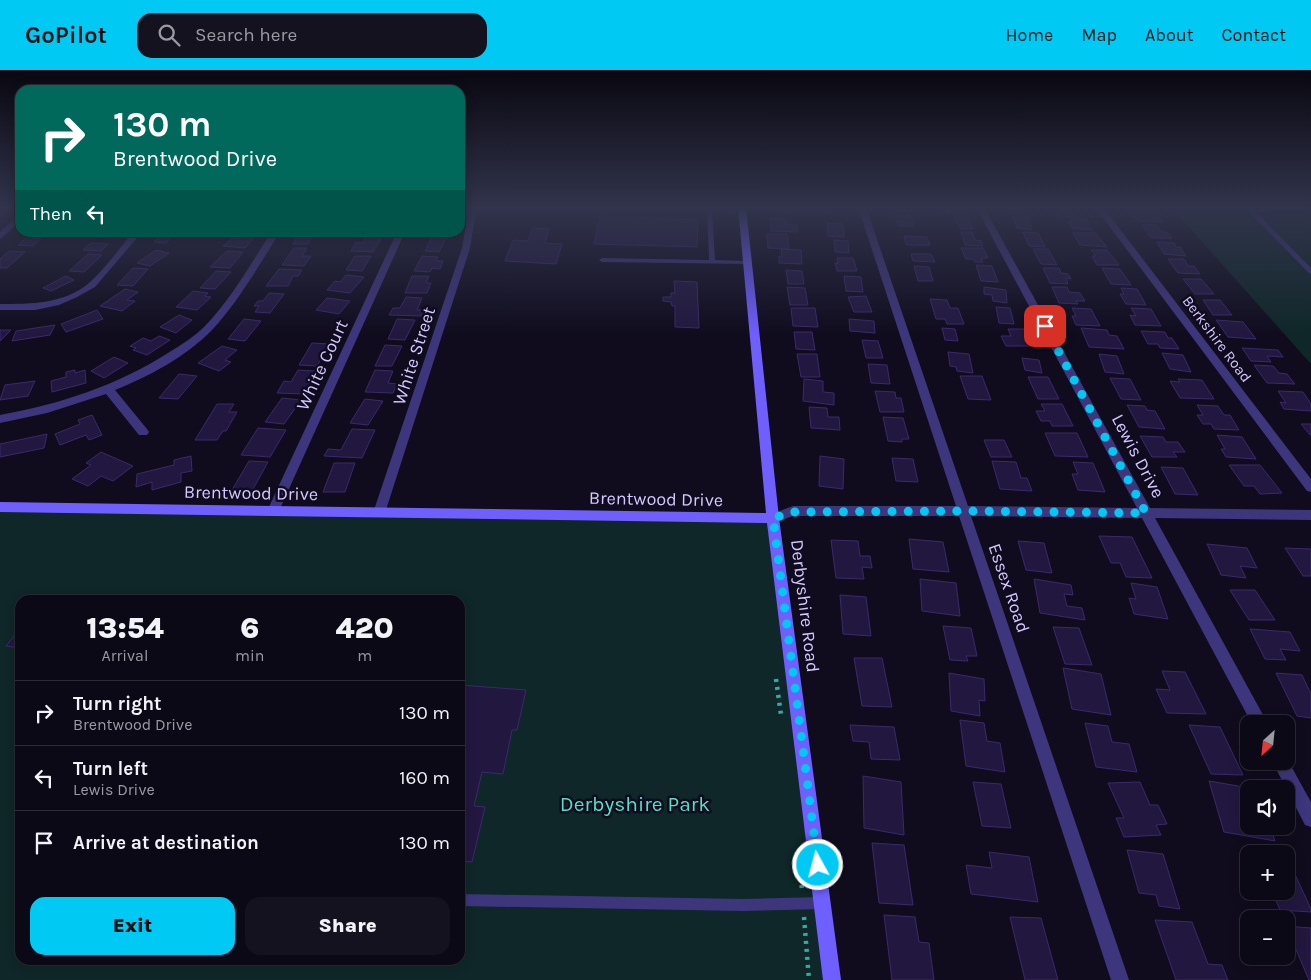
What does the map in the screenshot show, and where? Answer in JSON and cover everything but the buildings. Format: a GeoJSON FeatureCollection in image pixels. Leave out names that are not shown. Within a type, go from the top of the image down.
{"type":"FeatureCollection","features":[{"type":"Feature","properties":{"kind":"street"},"geometry":{"type":"LineString","coordinates":[[0,306],[35,307],[56,303],[74,295],[92,285],[123,249]]}},
{"type":"Feature","properties":{"kind":"street"},"geometry":{"type":"LineString","coordinates":[[0,419],[34,413],[110,390],[166,360],[208,328],[222,312],[264,249]]}},
{"type":"Feature","properties":{"kind":"street","name":"White Court"},"geometry":{"type":"LineString","coordinates":[[273,511],[394,249]]}},
{"type":"Feature","properties":{"kind":"street","name":"White Street"},"geometry":{"type":"LineString","coordinates":[[379,513],[460,270],[465,249]]}},
{"type":"Feature","properties":{"kind":"street","name":"Derbyshire Road"},"geometry":{"type":"LineString","coordinates":[[747,249],[773,518],[832,980]]}},
{"type":"Feature","properties":{"kind":"street","name":"Essex Road"},"geometry":{"type":"LineString","coordinates":[[876,249],[1120,980]]}},
{"type":"Feature","properties":{"kind":"street","name":"Lewis Drive"},"geometry":{"type":"LineString","coordinates":[[1003,249],[1255,715]]}},
{"type":"Feature","properties":{"kind":"street","name":"Berkshire Road"},"geometry":{"type":"LineString","coordinates":[[1131,249],[1311,488]]}},
{"type":"Feature","properties":{"kind":"street"},"geometry":{"type":"LineString","coordinates":[[110,390],[143,432]]}},
{"type":"Feature","properties":{"kind":"street","name":"Brentwood Drive"},"geometry":{"type":"LineString","coordinates":[[0,507],[773,518],[793,512],[963,511],[1311,515]]}},
{"type":"Feature","properties":{"kind":"street"},"geometry":{"type":"LineString","coordinates":[[1285,770],[1311,819]]}},
{"type":"Feature","properties":{"kind":"lane"},"geometry":{"type":"LineString","coordinates":[[711,249],[712,262]]}},
{"type":"Feature","properties":{"kind":"lane"},"geometry":{"type":"LineString","coordinates":[[1289,249],[1311,272]]}},
{"type":"Feature","properties":{"kind":"lane"},"geometry":{"type":"LineString","coordinates":[[602,260],[748,262]]}},
{"type":"Feature","properties":{"kind":"lane"},"geometry":{"type":"LineString","coordinates":[[465,900],[743,905],[823,903]]}},
{"type":"Feature","properties":{"kind":"green space"},"geometry":{"type":"Polygon","coordinates":[[[1209,249],[1311,249],[1311,364],[1209,249]]]}},
{"type":"Feature","properties":{"kind":"green space","name":"Derbyshire Park"},"geometry":{"type":"Polygon","coordinates":[[[0,507],[773,518],[832,980],[0,980],[0,507]]]}},
{"type":"Feature","properties":{"kind":"route"},"geometry":{"type":"LineString","coordinates":[[818,865],[773,518],[793,512],[1146,513],[1045,326]]}}]}
